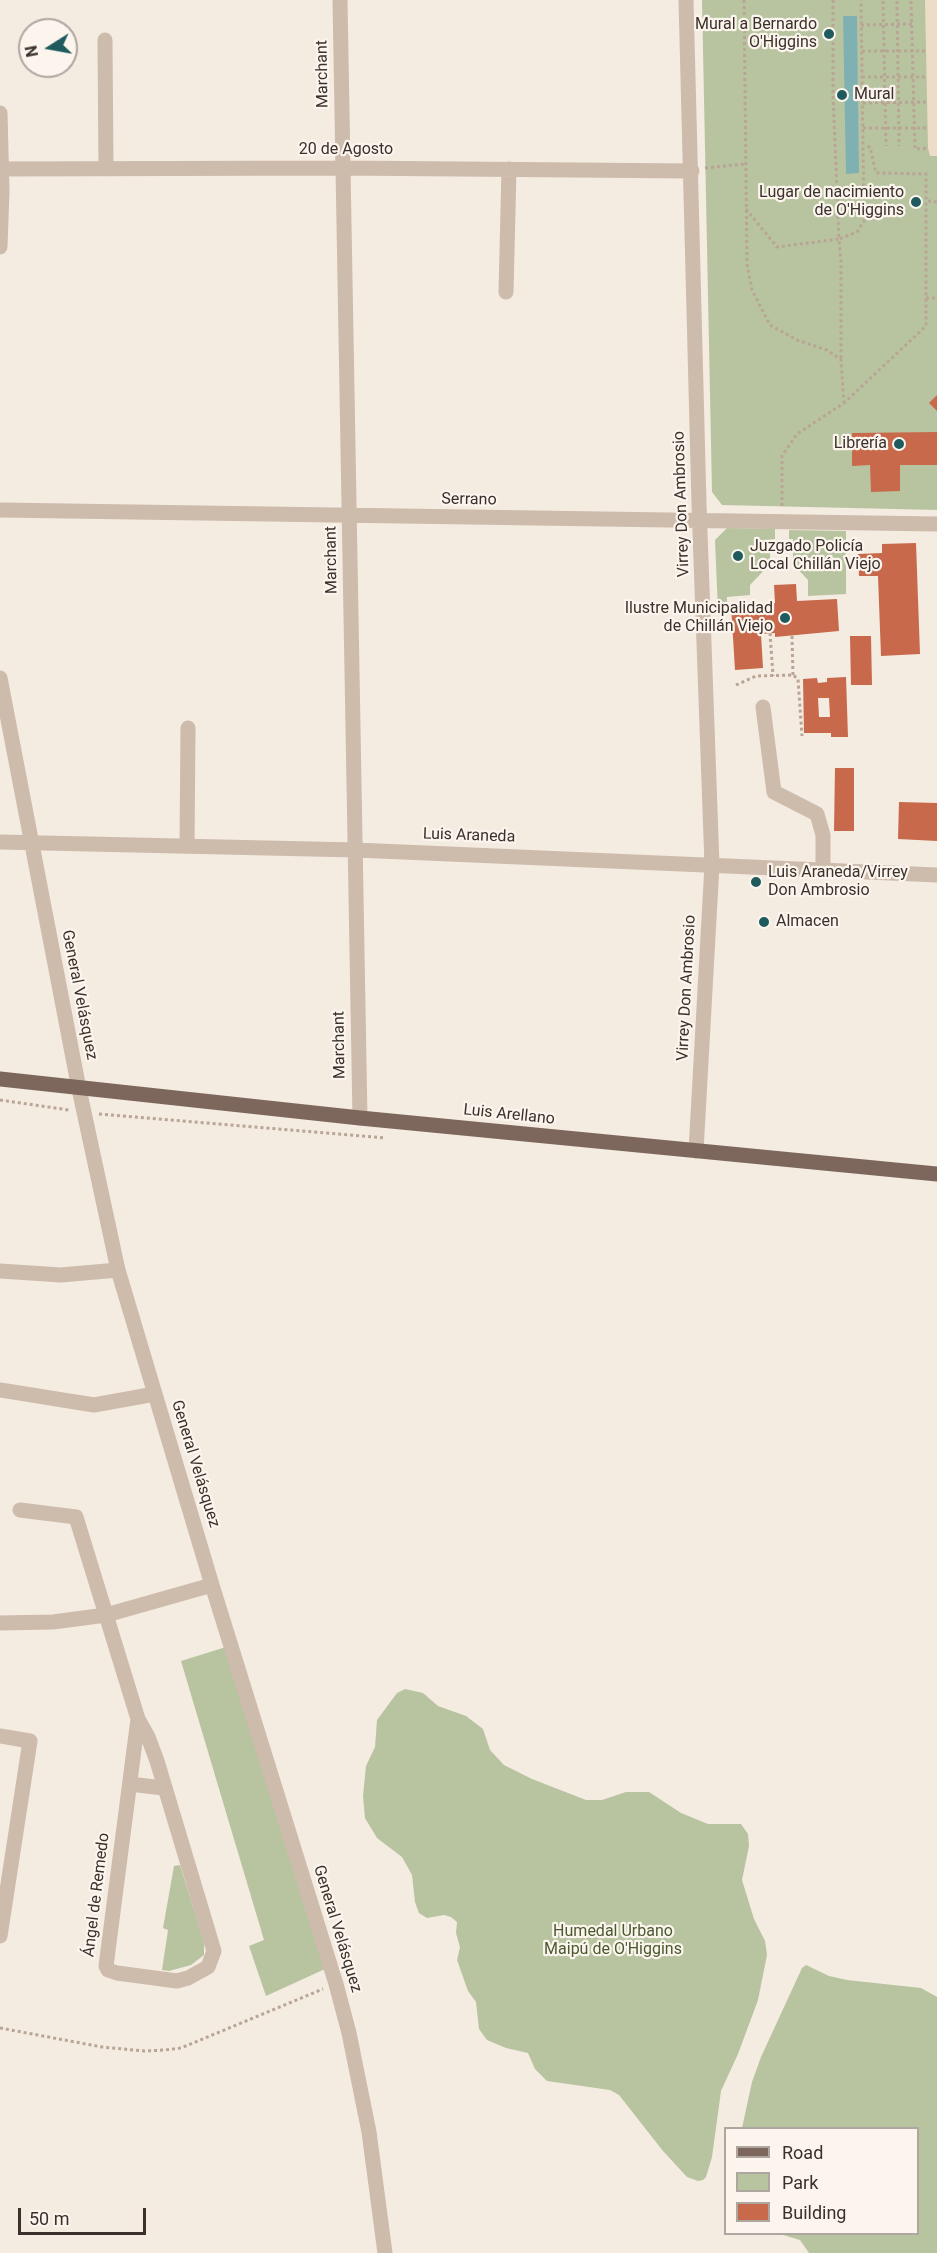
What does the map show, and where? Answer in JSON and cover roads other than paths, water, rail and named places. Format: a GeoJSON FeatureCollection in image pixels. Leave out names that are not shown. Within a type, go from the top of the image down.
{"type":"FeatureCollection","features":[{"type":"Feature","properties":{"kind":"main road","name":"Luis Arellano"},"geometry":{"type":"LineString","coordinates":[[0,1079],[360,1118],[937,1173]]}},
{"type":"Feature","properties":{"kind":"street","name":"Marchant"},"geometry":{"type":"LineString","coordinates":[[340,0],[360,1118]]}},
{"type":"Feature","properties":{"kind":"street","name":"Virrey Don Ambrosio"},"geometry":{"type":"LineString","coordinates":[[686,0],[712,865],[696,1151]]}},
{"type":"Feature","properties":{"kind":"street"},"geometry":{"type":"LineString","coordinates":[[105,40],[106,169]]}},
{"type":"Feature","properties":{"kind":"street"},"geometry":{"type":"LineString","coordinates":[[0,113],[0,247]]}},
{"type":"Feature","properties":{"kind":"street","name":"20 de Agosto"},"geometry":{"type":"LineString","coordinates":[[0,169],[343,168],[692,171]]}},
{"type":"Feature","properties":{"kind":"street"},"geometry":{"type":"LineString","coordinates":[[506,292],[509,169]]}},
{"type":"Feature","properties":{"kind":"street","name":"Serrano"},"geometry":{"type":"LineString","coordinates":[[0,510],[937,524]]}},
{"type":"Feature","properties":{"kind":"street","name":"General Velásquez"},"geometry":{"type":"LineString","coordinates":[[0,678],[1,700],[33,843],[78,1089],[118,1270],[212,1585],[336,1984],[349,2033],[369,2132],[385,2253]]}},
{"type":"Feature","properties":{"kind":"street"},"geometry":{"type":"LineString","coordinates":[[763,707],[774,792],[817,814],[824,835],[823,870]]}},
{"type":"Feature","properties":{"kind":"street"},"geometry":{"type":"LineString","coordinates":[[187,846],[188,728]]}},
{"type":"Feature","properties":{"kind":"street","name":"Luis Araneda"},"geometry":{"type":"LineString","coordinates":[[0,842],[356,850],[937,875]]}},
{"type":"Feature","properties":{"kind":"street"},"geometry":{"type":"LineString","coordinates":[[0,1271],[62,1275],[118,1270]]}},
{"type":"Feature","properties":{"kind":"street"},"geometry":{"type":"LineString","coordinates":[[0,1390],[94,1405],[155,1394]]}},
{"type":"Feature","properties":{"kind":"street","name":"Ángel de Remedo"},"geometry":{"type":"LineString","coordinates":[[20,1510],[76,1517],[138,1719],[148,1737],[214,1951],[208,1967],[194,1976],[177,1981],[112,1972],[106,1966],[138,1719]]}},
{"type":"Feature","properties":{"kind":"street"},"geometry":{"type":"LineString","coordinates":[[0,1625],[106,1616],[212,1585]]}},
{"type":"Feature","properties":{"kind":"street"},"geometry":{"type":"LineString","coordinates":[[0,1736],[30,1741],[0,1936]]}},
{"type":"Feature","properties":{"kind":"street"},"geometry":{"type":"LineString","coordinates":[[130,1784],[163,1788]]}},
{"type":"Feature","properties":{"kind":"water"},"geometry":{"type":"Polygon","coordinates":[[[843,16],[857,16],[859,173],[846,174],[843,16]]]}},
{"type":"Feature","properties":{"kind":"place","name":"Mural a Bernardo O'Higgins"},"geometry":{"type":"Point","coordinates":[829,34]}},
{"type":"Feature","properties":{"kind":"place","name":"Mural"},"geometry":{"type":"Point","coordinates":[842,95]}},
{"type":"Feature","properties":{"kind":"place","name":"Lugar de nacimiento de O'Higgins"},"geometry":{"type":"Point","coordinates":[916,202]}},
{"type":"Feature","properties":{"kind":"place","name":"Librería"},"geometry":{"type":"Point","coordinates":[899,444]}},
{"type":"Feature","properties":{"kind":"place","name":"Juzgado Policía Local Chillán Viejo"},"geometry":{"type":"Point","coordinates":[738,556]}},
{"type":"Feature","properties":{"kind":"place","name":"Ilustre Municipalidad de Chillán Viejo"},"geometry":{"type":"Point","coordinates":[785,618]}},
{"type":"Feature","properties":{"kind":"place","name":"Luis Araneda/Virrey Don Ambrosio"},"geometry":{"type":"Point","coordinates":[756,882]}},
{"type":"Feature","properties":{"kind":"place","name":"Almacen"},"geometry":{"type":"Point","coordinates":[764,922]}},
{"type":"Feature","properties":{"kind":"park label","name":"Humedal Urbano Maipú de O'Higgins"},"geometry":{"type":"Point","coordinates":[613,1941]}}]}
